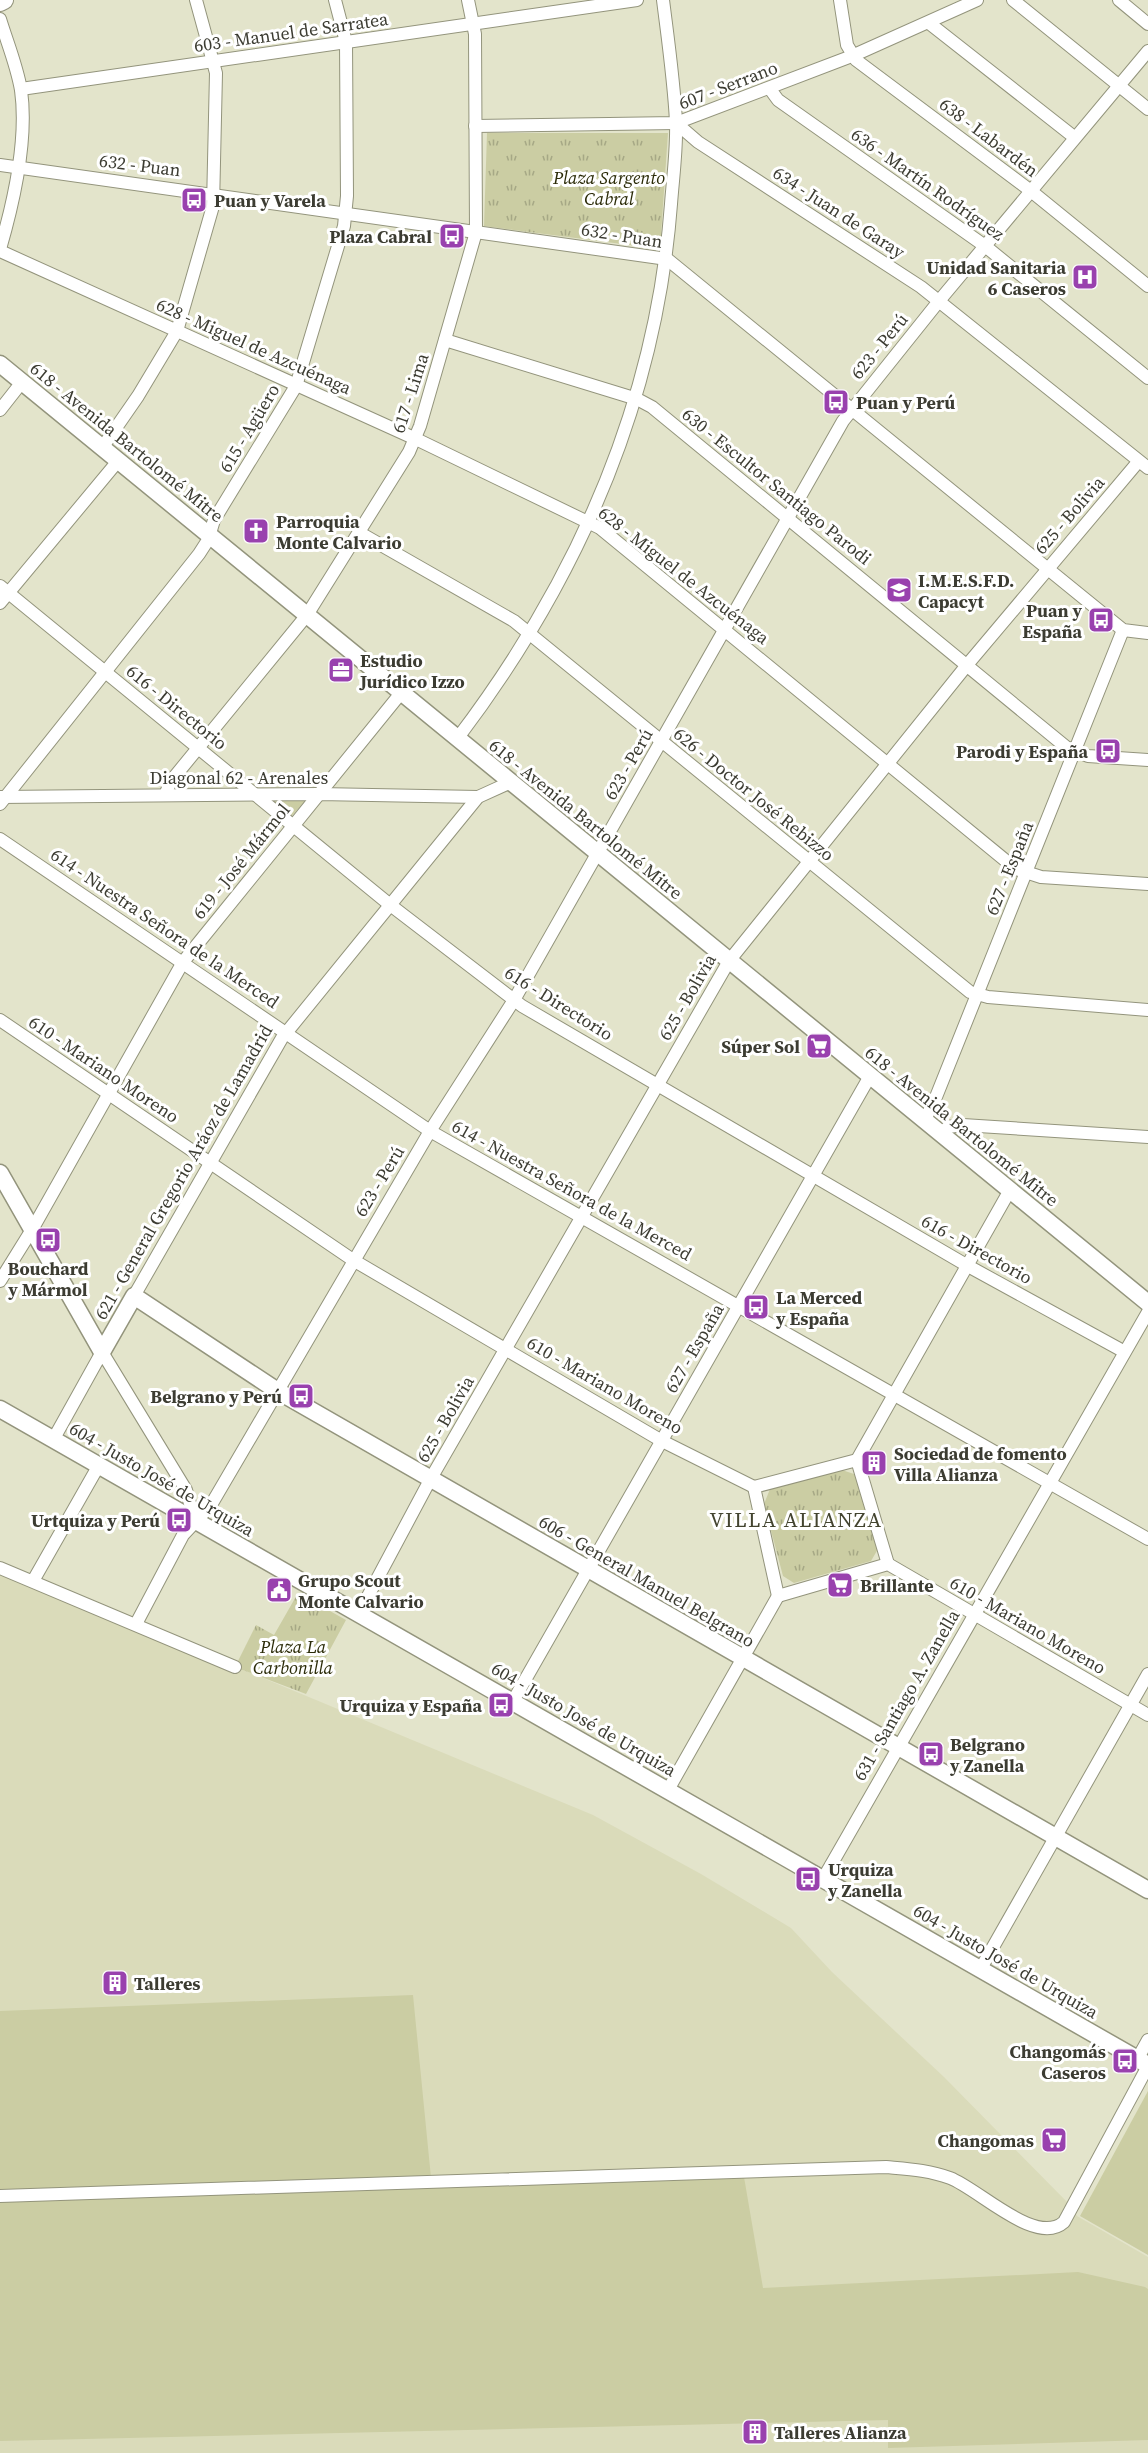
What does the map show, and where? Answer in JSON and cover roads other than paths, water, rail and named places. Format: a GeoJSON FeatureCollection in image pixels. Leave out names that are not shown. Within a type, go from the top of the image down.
{"type":"FeatureCollection","features":[{"type":"Feature","properties":{"kind":"main road","name":"618 - Avenida Bartolomé Mitre"},"geometry":{"type":"LineString","coordinates":[[0,364],[1148,1303]]}},
{"type":"Feature","properties":{"kind":"main road"},"geometry":{"type":"LineString","coordinates":[[0,1173],[102,1352]]}},
{"type":"Feature","properties":{"kind":"main road","name":"621 - General Gregorio Aráoz de Lamadrid"},"geometry":{"type":"LineString","coordinates":[[102,1352],[134,1296]]}},
{"type":"Feature","properties":{"kind":"main road","name":"606 - General Manuel Belgrano"},"geometry":{"type":"LineString","coordinates":[[134,1296],[276,1390],[1148,1890]]}},
{"type":"Feature","properties":{"kind":"main road","name":"604 - Justo José de Urquiza"},"geometry":{"type":"LineString","coordinates":[[1,1412],[99,1465],[1145,2063]]}},
{"type":"Feature","properties":{"kind":"street"},"geometry":{"type":"LineString","coordinates":[[102,448],[138,396],[177,331],[215,193],[214,62],[196,0]]}},
{"type":"Feature","properties":{"kind":"street","name":"615 - Agüero"},"geometry":{"type":"LineString","coordinates":[[1,799],[199,554],[210,534],[214,520],[296,386],[346,212],[346,42],[334,0]]}},
{"type":"Feature","properties":{"kind":"street","name":"617 - Lima"},"geometry":{"type":"LineString","coordinates":[[165,795],[171,782],[307,615],[360,534],[416,439],[476,232],[474,25],[468,0]]}},
{"type":"Feature","properties":{"kind":"street","name":"603 - Manuel de Sarratea"},"geometry":{"type":"LineString","coordinates":[[21,90],[638,0]]}},
{"type":"Feature","properties":{"kind":"street"},"geometry":{"type":"LineString","coordinates":[[457,740],[528,632],[590,522],[637,399],[667,259],[676,123],[663,0]]}},
{"type":"Feature","properties":{"kind":"street"},"geometry":{"type":"LineString","coordinates":[[840,0],[847,45],[852,56]]}},
{"type":"Feature","properties":{"kind":"street","name":"607 - Serrano"},"geometry":{"type":"LineString","coordinates":[[475,126],[676,123],[852,56],[977,0]]}},
{"type":"Feature","properties":{"kind":"street"},"geometry":{"type":"LineString","coordinates":[[1013,0],[1148,109]]}},
{"type":"Feature","properties":{"kind":"street"},"geometry":{"type":"LineString","coordinates":[[1119,0],[1148,24]]}},
{"type":"Feature","properties":{"kind":"street"},"geometry":{"type":"LineString","coordinates":[[0,19],[21,90],[18,167],[12,206],[0,250]]}},
{"type":"Feature","properties":{"kind":"street"},"geometry":{"type":"LineString","coordinates":[[929,23],[1074,137]]}},
{"type":"Feature","properties":{"kind":"street","name":"623 - Perú"},"geometry":{"type":"LineString","coordinates":[[136,1624],[183,1535],[211,1505],[276,1390],[430,1131],[514,1000],[789,520],[850,409],[1074,137],[1148,51]]}},
{"type":"Feature","properties":{"kind":"street","name":"638 - Labardén"},"geometry":{"type":"LineString","coordinates":[[852,56],[1031,191],[1148,286]]}},
{"type":"Feature","properties":{"kind":"street","name":"636 - Martín Rodríguez"},"geometry":{"type":"LineString","coordinates":[[770,89],[778,100],[985,246],[1148,378]]}},
{"type":"Feature","properties":{"kind":"street","name":"634 - Juan de Garay"},"geometry":{"type":"LineString","coordinates":[[676,123],[698,142],[939,301],[1143,465]]}},
{"type":"Feature","properties":{"kind":"street","name":"632 - Puan"},"geometry":{"type":"LineString","coordinates":[[0,165],[215,193],[667,259],[1123,630]]}},
{"type":"Feature","properties":{"kind":"street","name":"628 - Miguel de Azcuénaga"},"geometry":{"type":"LineString","coordinates":[[0,250],[416,439],[590,522],[726,630],[1016,869],[1027,874],[1148,884]]}},
{"type":"Feature","properties":{"kind":"street","name":"630 - Escultor Santiago Parodi"},"geometry":{"type":"LineString","coordinates":[[445,340],[637,399],[652,407],[1075,753]]}},
{"type":"Feature","properties":{"kind":"street"},"geometry":{"type":"LineString","coordinates":[[0,410],[22,382]]}},
{"type":"Feature","properties":{"kind":"street"},"geometry":{"type":"LineString","coordinates":[[3,594],[118,461]]}},
{"type":"Feature","properties":{"kind":"street","name":"625 - Bolivia"},"geometry":{"type":"LineString","coordinates":[[359,1613],[430,1480],[729,961],[807,861],[1047,568],[1143,465]]}},
{"type":"Feature","properties":{"kind":"street","name":"626 - Doctor José Rebizzo"},"geometry":{"type":"LineString","coordinates":[[360,534],[502,614],[528,632],[807,861],[977,995]]}},
{"type":"Feature","properties":{"kind":"street","name":"616 - Directorio"},"geometry":{"type":"LineString","coordinates":[[3,594],[105,672],[389,904],[514,1000],[968,1266],[1124,1351]]}},
{"type":"Feature","properties":{"kind":"street"},"geometry":{"type":"LineString","coordinates":[[1123,630],[1148,633]]}},
{"type":"Feature","properties":{"kind":"street","name":"627 - España"},"geometry":{"type":"LineString","coordinates":[[925,1119],[1027,874],[1123,630]]}},
{"type":"Feature","properties":{"kind":"street","name":"619 - José Mármol"},"geometry":{"type":"LineString","coordinates":[[0,1281],[5,1263],[33,1228],[183,962],[291,825],[319,794],[400,693]]}},
{"type":"Feature","properties":{"kind":"street"},"geometry":{"type":"LineString","coordinates":[[1075,753],[1148,760]]}},
{"type":"Feature","properties":{"kind":"street","name":"621 - General Gregorio Aráoz de Lamadrid"},"geometry":{"type":"LineString","coordinates":[[134,1296],[287,1031],[478,797],[511,782]]}},
{"type":"Feature","properties":{"kind":"street","name":"Diagonal 62 - Arenales"},"geometry":{"type":"LineString","coordinates":[[1,799],[319,794],[478,797]]}},
{"type":"Feature","properties":{"kind":"street","name":"614 - Nuestra Señora de la Merced"},"geometry":{"type":"LineString","coordinates":[[0,839],[287,1031],[430,1131],[740,1305],[1148,1539]]}},
{"type":"Feature","properties":{"kind":"street"},"geometry":{"type":"LineString","coordinates":[[977,995],[1148,1010]]}},
{"type":"Feature","properties":{"kind":"street","name":"610 - Mariano Moreno"},"geometry":{"type":"LineString","coordinates":[[0,1020],[353,1260],[662,1441],[754,1487]]}},
{"type":"Feature","properties":{"kind":"street","name":"627 - España"},"geometry":{"type":"LineString","coordinates":[[513,1701],[590,1571],[870,1076]]}},
{"type":"Feature","properties":{"kind":"street"},"geometry":{"type":"LineString","coordinates":[[942,1133],[948,1127],[963,1125],[1148,1137]]}},
{"type":"Feature","properties":{"kind":"street"},"geometry":{"type":"LineString","coordinates":[[668,1790],[778,1596],[754,1487],[857,1460],[1010,1190]]}},
{"type":"Feature","properties":{"kind":"street","name":"631 - Santiago A. Zanella"},"geometry":{"type":"LineString","coordinates":[[823,1879],[1148,1312]]}},
{"type":"Feature","properties":{"kind":"street"},"geometry":{"type":"LineString","coordinates":[[102,1352],[186,1490],[195,1520]]}},
{"type":"Feature","properties":{"kind":"street","name":"621 - General Gregorio Aráoz de Lamadrid"},"geometry":{"type":"LineString","coordinates":[[53,1440],[102,1352]]}},
{"type":"Feature","properties":{"kind":"street"},"geometry":{"type":"LineString","coordinates":[[778,1596],[888,1564],[857,1460]]}},
{"type":"Feature","properties":{"kind":"street"},"geometry":{"type":"LineString","coordinates":[[33,1581],[99,1465]]}},
{"type":"Feature","properties":{"kind":"street","name":"610 - Mariano Moreno"},"geometry":{"type":"LineString","coordinates":[[888,1564],[1148,1715]]}},
{"type":"Feature","properties":{"kind":"street"},"geometry":{"type":"LineString","coordinates":[[0,1568],[236,1666]]}},
{"type":"Feature","properties":{"kind":"street"},"geometry":{"type":"LineString","coordinates":[[980,1970],[1148,1674]]}},
{"type":"Feature","properties":{"kind":"street"},"geometry":{"type":"LineString","coordinates":[[0,2196],[328,2187],[857,2166],[910,2169],[951,2178],[1031,2227],[1038,2229],[1060,2226],[1145,2063],[1148,2040]]}},
{"type":"Feature","properties":{"kind":"place","name":"Puan y Varela"},"geometry":{"type":"Point","coordinates":[194,200]}},
{"type":"Feature","properties":{"kind":"place","name":"Plaza Cabral"},"geometry":{"type":"Point","coordinates":[452,236]}},
{"type":"Feature","properties":{"kind":"place","name":"Unidad Sanitaria 6 Caseros"},"geometry":{"type":"Point","coordinates":[1085,277]}},
{"type":"Feature","properties":{"kind":"place","name":"Puan y Perú"},"geometry":{"type":"Point","coordinates":[836,402]}},
{"type":"Feature","properties":{"kind":"place","name":"Parroquia Monte Calvario"},"geometry":{"type":"Point","coordinates":[256,531]}},
{"type":"Feature","properties":{"kind":"place","name":"I.M.E.S.F.D. Capacyt"},"geometry":{"type":"Point","coordinates":[899,590]}},
{"type":"Feature","properties":{"kind":"place","name":"Puan y España"},"geometry":{"type":"Point","coordinates":[1101,620]}},
{"type":"Feature","properties":{"kind":"place","name":"Estudio Jurídico Izzo"},"geometry":{"type":"Point","coordinates":[341,670]}},
{"type":"Feature","properties":{"kind":"place","name":"Parodi y España"},"geometry":{"type":"Point","coordinates":[1108,751]}},
{"type":"Feature","properties":{"kind":"place","name":"Súper Sol"},"geometry":{"type":"Point","coordinates":[819,1046]}},
{"type":"Feature","properties":{"kind":"place","name":"Bouchard y Mármol"},"geometry":{"type":"Point","coordinates":[48,1240]}},
{"type":"Feature","properties":{"kind":"place","name":"La Merced y España"},"geometry":{"type":"Point","coordinates":[756,1307]}},
{"type":"Feature","properties":{"kind":"place","name":"Belgrano y Perú"},"geometry":{"type":"Point","coordinates":[301,1396]}},
{"type":"Feature","properties":{"kind":"place","name":"Sociedad de fomento Villa Alianza"},"geometry":{"type":"Point","coordinates":[874,1463]}},
{"type":"Feature","properties":{"kind":"place","name":"Urtquiza y Perú"},"geometry":{"type":"Point","coordinates":[179,1520]}},
{"type":"Feature","properties":{"kind":"place","name":"Brillante"},"geometry":{"type":"Point","coordinates":[840,1585]}},
{"type":"Feature","properties":{"kind":"place","name":"Grupo Scout Monte Calvario"},"geometry":{"type":"Point","coordinates":[279,1590]}},
{"type":"Feature","properties":{"kind":"place","name":"Urquiza y España"},"geometry":{"type":"Point","coordinates":[501,1705]}},
{"type":"Feature","properties":{"kind":"place","name":"Belgrano y Zanella"},"geometry":{"type":"Point","coordinates":[931,1754]}},
{"type":"Feature","properties":{"kind":"place","name":"Urquiza y Zanella"},"geometry":{"type":"Point","coordinates":[808,1879]}},
{"type":"Feature","properties":{"kind":"place","name":"Talleres"},"geometry":{"type":"Point","coordinates":[115,1983]}},
{"type":"Feature","properties":{"kind":"place","name":"Changomás Caseros"},"geometry":{"type":"Point","coordinates":[1125,2061]}},
{"type":"Feature","properties":{"kind":"place","name":"Changomas"},"geometry":{"type":"Point","coordinates":[1054,2140]}},
{"type":"Feature","properties":{"kind":"place","name":"Talleres Alianza"},"geometry":{"type":"Point","coordinates":[755,2432]}},
{"type":"Feature","properties":{"kind":"district","name":"VILLA ALIANZA"},"geometry":{"type":"Point","coordinates":[796,1519]}},
{"type":"Feature","properties":{"kind":"park label","name":"Plaza Sargento Cabral"},"geometry":{"type":"Point","coordinates":[609,187]}},
{"type":"Feature","properties":{"kind":"park label","name":"Plaza La Carbonilla"},"geometry":{"type":"Point","coordinates":[293,1656]}}]}
